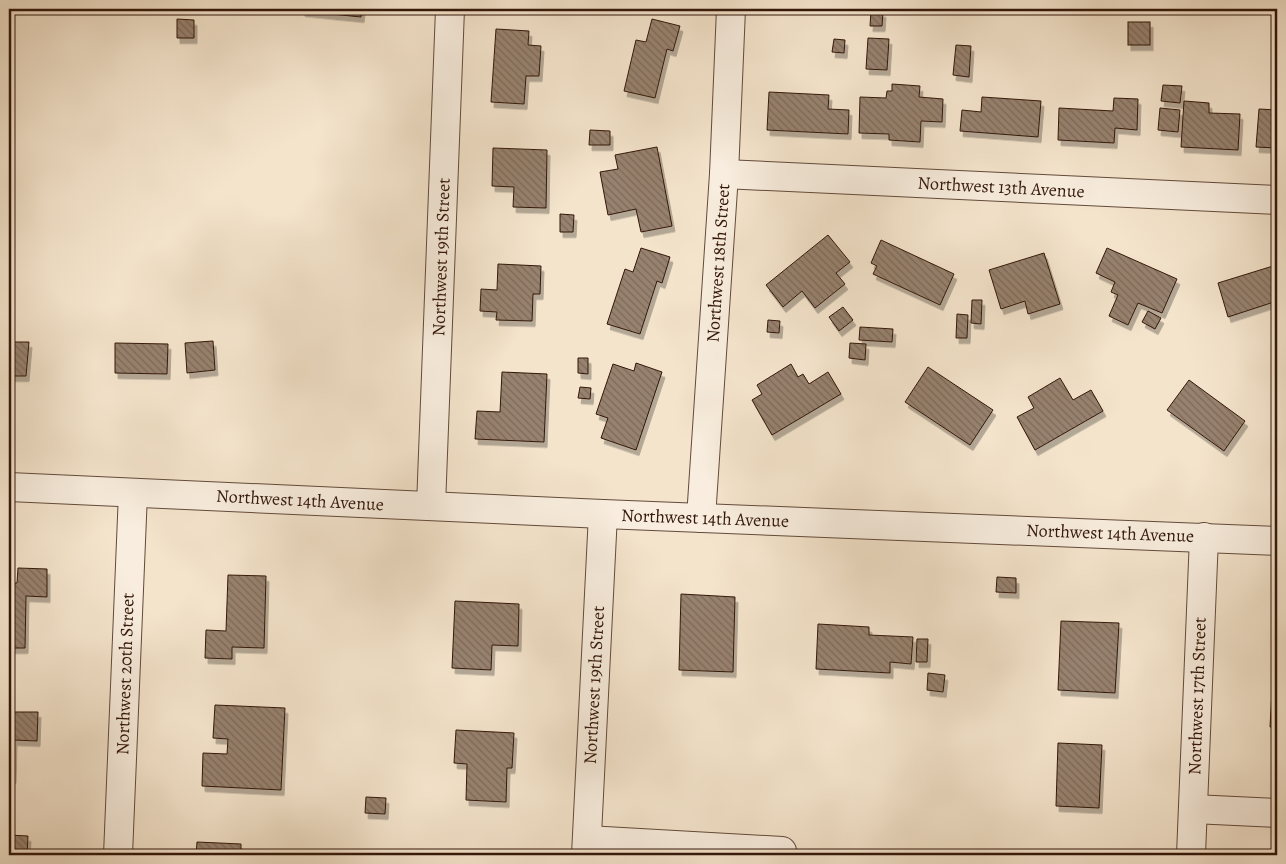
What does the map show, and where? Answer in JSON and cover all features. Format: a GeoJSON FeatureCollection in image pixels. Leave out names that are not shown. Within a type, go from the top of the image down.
{"type":"FeatureCollection","features":[{"type":"Feature","properties":{"kind":"street","name":"Northwest 19th Street"},"geometry":{"type":"LineString","coordinates":[[431,506],[450,9]]}},
{"type":"Feature","properties":{"kind":"street","name":"Northwest 18th Street"},"geometry":{"type":"LineString","coordinates":[[701,518],[724,174],[731,9]]}},
{"type":"Feature","properties":{"kind":"street","name":"Northwest 13th Avenue"},"geometry":{"type":"LineString","coordinates":[[724,174],[1277,200]]}},
{"type":"Feature","properties":{"kind":"street","name":"Northwest 14th Avenue"},"geometry":{"type":"LineString","coordinates":[[9,487],[603,514],[1277,541]]}},
{"type":"Feature","properties":{"kind":"street","name":"Northwest 20th Street"},"geometry":{"type":"LineString","coordinates":[[118,855],[133,492]]}},
{"type":"Feature","properties":{"kind":"street","name":"Northwest 19th Street"},"geometry":{"type":"LineString","coordinates":[[587,848],[603,514]]}},
{"type":"Feature","properties":{"kind":"street","name":"Northwest 17th Street"},"geometry":{"type":"LineString","coordinates":[[1191,855],[1204,537]]}},
{"type":"Feature","properties":{"kind":"street"},"geometry":{"type":"LineString","coordinates":[[1193,809],[1277,813]]}},
{"type":"Feature","properties":{"kind":"street"},"geometry":{"type":"LineString","coordinates":[[587,848],[782,851]]}},
{"type":"Feature","properties":{"kind":"building"},"geometry":{"type":"Polygon","coordinates":[[[302,9],[362,9],[361,17],[302,11],[302,9]]]}},
{"type":"Feature","properties":{"kind":"building"},"geometry":{"type":"Polygon","coordinates":[[[871,11],[883,12],[882,26],[870,26],[871,11]]]}},
{"type":"Feature","properties":{"kind":"building"},"geometry":{"type":"Polygon","coordinates":[[[177,19],[194,20],[194,38],[177,38],[177,19]]]}},
{"type":"Feature","properties":{"kind":"building"},"geometry":{"type":"Polygon","coordinates":[[[652,19],[680,26],[673,51],[667,49],[655,98],[624,91],[636,40],[646,42],[652,19]]]}},
{"type":"Feature","properties":{"kind":"building"},"geometry":{"type":"Polygon","coordinates":[[[1128,22],[1150,22],[1150,45],[1128,45],[1128,22]]]}},
{"type":"Feature","properties":{"kind":"building"},"geometry":{"type":"Polygon","coordinates":[[[496,29],[529,31],[528,45],[541,46],[539,76],[526,76],[524,104],[491,102],[496,29]]]}},
{"type":"Feature","properties":{"kind":"building"},"geometry":{"type":"Polygon","coordinates":[[[868,38],[889,39],[887,70],[866,69],[868,38]]]}},
{"type":"Feature","properties":{"kind":"building"},"geometry":{"type":"Polygon","coordinates":[[[834,39],[845,40],[844,53],[832,52],[834,39]]]}},
{"type":"Feature","properties":{"kind":"building"},"geometry":{"type":"Polygon","coordinates":[[[956,45],[971,46],[969,77],[953,75],[956,45]]]}},
{"type":"Feature","properties":{"kind":"building"},"geometry":{"type":"Polygon","coordinates":[[[892,84],[920,86],[919,97],[943,99],[942,122],[921,121],[920,142],[889,140],[889,134],[859,133],[860,97],[886,98],[887,91],[892,91],[892,84]]]}},
{"type":"Feature","properties":{"kind":"building"},"geometry":{"type":"Polygon","coordinates":[[[1163,85],[1182,86],[1180,103],[1161,101],[1163,85]]]}},
{"type":"Feature","properties":{"kind":"building"},"geometry":{"type":"Polygon","coordinates":[[[769,92],[829,95],[828,109],[849,110],[848,134],[767,130],[769,92]]]}},
{"type":"Feature","properties":{"kind":"building"},"geometry":{"type":"Polygon","coordinates":[[[982,97],[1041,101],[1038,137],[960,131],[962,110],[981,112],[982,97]]]}},
{"type":"Feature","properties":{"kind":"building"},"geometry":{"type":"Polygon","coordinates":[[[1114,98],[1138,99],[1137,130],[1115,128],[1114,143],[1058,140],[1059,108],[1113,111],[1114,98]]]}},
{"type":"Feature","properties":{"kind":"building"},"geometry":{"type":"Polygon","coordinates":[[[1184,101],[1209,103],[1209,113],[1240,114],[1238,150],[1181,147],[1184,101]]]}},
{"type":"Feature","properties":{"kind":"building"},"geometry":{"type":"Polygon","coordinates":[[[1160,108],[1180,110],[1178,132],[1158,130],[1160,108]]]}},
{"type":"Feature","properties":{"kind":"building"},"geometry":{"type":"Polygon","coordinates":[[[1259,109],[1277,110],[1277,148],[1256,147],[1259,109]]]}},
{"type":"Feature","properties":{"kind":"building"},"geometry":{"type":"Polygon","coordinates":[[[590,130],[610,131],[610,145],[589,145],[590,130]]]}},
{"type":"Feature","properties":{"kind":"building"},"geometry":{"type":"Polygon","coordinates":[[[657,147],[672,226],[641,232],[636,209],[608,215],[600,172],[618,169],[615,155],[657,147]]]}},
{"type":"Feature","properties":{"kind":"building"},"geometry":{"type":"Polygon","coordinates":[[[493,148],[547,150],[546,208],[513,207],[514,187],[492,186],[493,148]]]}},
{"type":"Feature","properties":{"kind":"building"},"geometry":{"type":"Polygon","coordinates":[[[560,214],[574,215],[573,232],[560,232],[560,214]]]}},
{"type":"Feature","properties":{"kind":"building"},"geometry":{"type":"Polygon","coordinates":[[[828,235],[850,262],[836,273],[845,284],[815,308],[802,291],[783,307],[766,285],[828,235]]]}},
{"type":"Feature","properties":{"kind":"building"},"geometry":{"type":"Polygon","coordinates":[[[881,240],[954,274],[940,305],[873,274],[877,266],[871,263],[881,240]]]}},
{"type":"Feature","properties":{"kind":"building"},"geometry":{"type":"Polygon","coordinates":[[[641,248],[670,257],[662,283],[657,281],[640,334],[607,324],[625,269],[633,272],[641,248]]]}},
{"type":"Feature","properties":{"kind":"building"},"geometry":{"type":"Polygon","coordinates":[[[1107,248],[1177,279],[1162,313],[1138,303],[1128,325],[1109,316],[1118,295],[1111,292],[1115,282],[1096,273],[1107,248]]]}},
{"type":"Feature","properties":{"kind":"building"},"geometry":{"type":"Polygon","coordinates":[[[1044,253],[1060,304],[1028,314],[1025,301],[1001,309],[989,270],[1044,253]]]}},
{"type":"Feature","properties":{"kind":"building"},"geometry":{"type":"Polygon","coordinates":[[[498,264],[541,266],[540,294],[533,294],[532,321],[496,320],[497,312],[480,311],[481,289],[497,290],[498,264]]]}},
{"type":"Feature","properties":{"kind":"building"},"geometry":{"type":"Polygon","coordinates":[[[1273,266],[1277,279],[1277,301],[1228,317],[1218,283],[1273,266]]]}},
{"type":"Feature","properties":{"kind":"building"},"geometry":{"type":"Polygon","coordinates":[[[972,300],[982,300],[981,324],[971,323],[972,300]]]}},
{"type":"Feature","properties":{"kind":"building"},"geometry":{"type":"Polygon","coordinates":[[[843,307],[853,320],[839,331],[829,317],[843,307]]]}},
{"type":"Feature","properties":{"kind":"building"},"geometry":{"type":"Polygon","coordinates":[[[1148,311],[1161,318],[1155,329],[1142,322],[1148,311]]]}},
{"type":"Feature","properties":{"kind":"building"},"geometry":{"type":"Polygon","coordinates":[[[957,314],[968,315],[967,338],[956,338],[957,314]]]}},
{"type":"Feature","properties":{"kind":"building"},"geometry":{"type":"Polygon","coordinates":[[[768,320],[780,321],[779,333],[767,332],[768,320]]]}},
{"type":"Feature","properties":{"kind":"building"},"geometry":{"type":"Polygon","coordinates":[[[860,327],[893,329],[892,342],[859,340],[860,327]]]}},
{"type":"Feature","properties":{"kind":"building"},"geometry":{"type":"Polygon","coordinates":[[[213,341],[215,370],[187,373],[185,343],[213,341]]]}},
{"type":"Feature","properties":{"kind":"building"},"geometry":{"type":"Polygon","coordinates":[[[9,342],[29,342],[26,376],[9,376],[9,342]]]}},
{"type":"Feature","properties":{"kind":"building"},"geometry":{"type":"Polygon","coordinates":[[[115,343],[168,344],[167,374],[115,373],[115,343]]]}},
{"type":"Feature","properties":{"kind":"building"},"geometry":{"type":"Polygon","coordinates":[[[850,343],[866,344],[865,360],[849,358],[850,343]]]}},
{"type":"Feature","properties":{"kind":"building"},"geometry":{"type":"Polygon","coordinates":[[[578,358],[588,358],[588,374],[578,373],[578,358]]]}},
{"type":"Feature","properties":{"kind":"building"},"geometry":{"type":"Polygon","coordinates":[[[636,363],[662,372],[636,450],[601,438],[608,418],[596,414],[613,364],[634,371],[636,363]]]}},
{"type":"Feature","properties":{"kind":"building"},"geometry":{"type":"Polygon","coordinates":[[[791,364],[798,377],[803,374],[809,384],[828,372],[841,394],[772,435],[752,400],[762,394],[757,385],[791,364]]]}},
{"type":"Feature","properties":{"kind":"building"},"geometry":{"type":"Polygon","coordinates":[[[928,367],[993,410],[970,445],[905,402],[928,367]]]}},
{"type":"Feature","properties":{"kind":"building"},"geometry":{"type":"Polygon","coordinates":[[[502,372],[547,374],[544,442],[475,439],[477,411],[500,412],[502,372]]]}},
{"type":"Feature","properties":{"kind":"building"},"geometry":{"type":"Polygon","coordinates":[[[1060,378],[1073,400],[1091,390],[1103,411],[1035,450],[1017,417],[1034,408],[1028,397],[1060,378]]]}},
{"type":"Feature","properties":{"kind":"building"},"geometry":{"type":"Polygon","coordinates":[[[1189,380],[1245,421],[1224,451],[1167,410],[1189,380]]]}},
{"type":"Feature","properties":{"kind":"building"},"geometry":{"type":"Polygon","coordinates":[[[580,387],[591,388],[590,399],[578,398],[580,387]]]}},
{"type":"Feature","properties":{"kind":"building"},"geometry":{"type":"Polygon","coordinates":[[[18,568],[47,569],[47,597],[26,596],[25,648],[9,648],[9,583],[17,583],[18,568]]]}},
{"type":"Feature","properties":{"kind":"building"},"geometry":{"type":"Polygon","coordinates":[[[228,575],[266,576],[264,648],[232,647],[232,659],[205,658],[206,630],[226,631],[228,575]]]}},
{"type":"Feature","properties":{"kind":"building"},"geometry":{"type":"Polygon","coordinates":[[[997,577],[1016,578],[1016,593],[996,592],[997,577]]]}},
{"type":"Feature","properties":{"kind":"building"},"geometry":{"type":"Polygon","coordinates":[[[681,594],[735,597],[733,672],[679,670],[681,594]]]}},
{"type":"Feature","properties":{"kind":"building"},"geometry":{"type":"Polygon","coordinates":[[[455,601],[519,604],[518,646],[492,645],[491,670],[452,668],[455,601]]]}},
{"type":"Feature","properties":{"kind":"building"},"geometry":{"type":"Polygon","coordinates":[[[1061,621],[1119,623],[1115,693],[1058,690],[1061,621]]]}},
{"type":"Feature","properties":{"kind":"building"},"geometry":{"type":"Polygon","coordinates":[[[818,624],[869,627],[869,635],[913,637],[911,664],[890,662],[890,673],[816,669],[818,624]]]}},
{"type":"Feature","properties":{"kind":"building"},"geometry":{"type":"Polygon","coordinates":[[[917,639],[928,639],[927,662],[916,662],[917,639]]]}},
{"type":"Feature","properties":{"kind":"building"},"geometry":{"type":"Polygon","coordinates":[[[1273,672],[1277,672],[1277,728],[1270,727],[1273,672]]]}},
{"type":"Feature","properties":{"kind":"building"},"geometry":{"type":"Polygon","coordinates":[[[928,673],[945,675],[943,692],[927,690],[928,673]]]}},
{"type":"Feature","properties":{"kind":"building"},"geometry":{"type":"Polygon","coordinates":[[[9,690],[11,690],[11,712],[38,712],[37,741],[14,740],[13,778],[9,777],[9,690]]]}},
{"type":"Feature","properties":{"kind":"building"},"geometry":{"type":"Polygon","coordinates":[[[215,705],[285,708],[281,790],[202,786],[203,753],[227,754],[228,739],[213,738],[215,705]]]}},
{"type":"Feature","properties":{"kind":"building"},"geometry":{"type":"Polygon","coordinates":[[[456,730],[514,733],[512,768],[507,768],[506,802],[466,800],[467,764],[454,763],[456,730]]]}},
{"type":"Feature","properties":{"kind":"building"},"geometry":{"type":"Polygon","coordinates":[[[1058,743],[1102,745],[1099,808],[1056,806],[1058,743]]]}},
{"type":"Feature","properties":{"kind":"building"},"geometry":{"type":"Polygon","coordinates":[[[366,797],[386,798],[385,814],[365,813],[366,797]]]}},
{"type":"Feature","properties":{"kind":"building"},"geometry":{"type":"Polygon","coordinates":[[[9,835],[28,836],[27,855],[9,855],[9,835]]]}},
{"type":"Feature","properties":{"kind":"building"},"geometry":{"type":"Polygon","coordinates":[[[197,842],[241,844],[241,855],[196,855],[197,842]]]}}]}
